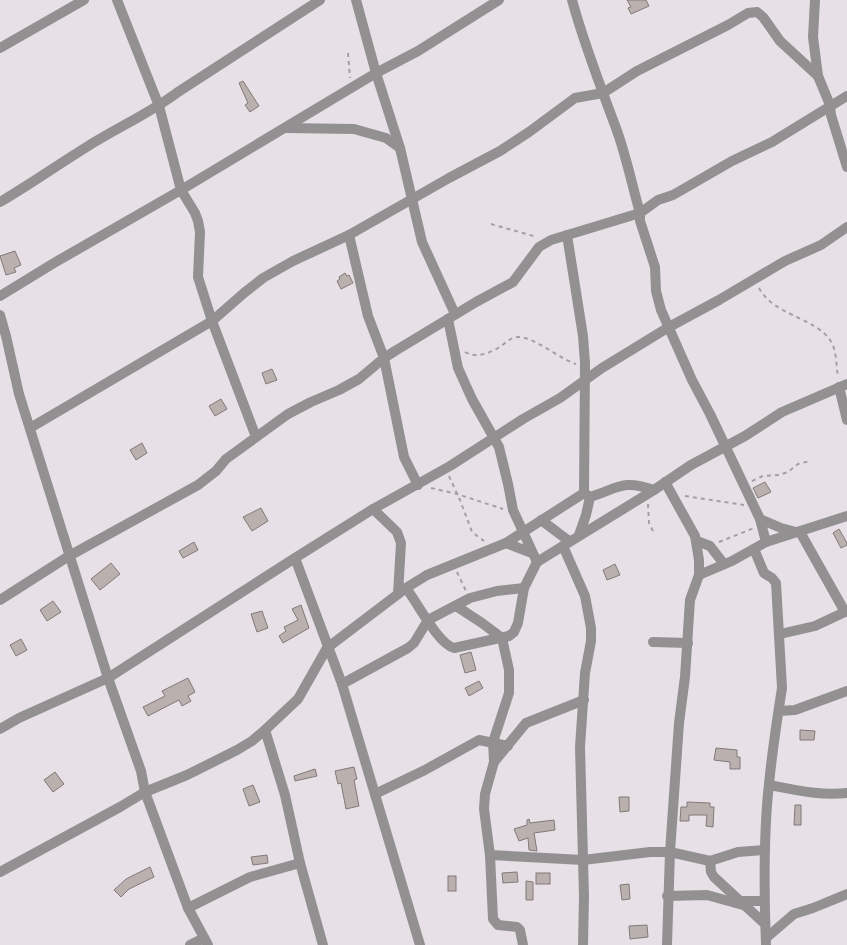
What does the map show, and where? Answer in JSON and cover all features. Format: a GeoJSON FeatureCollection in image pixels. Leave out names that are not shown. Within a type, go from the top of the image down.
{"type":"FeatureCollection","features":[{"type":"Feature","properties":{"kind":"street"},"geometry":{"type":"LineString","coordinates":[[0,48],[84,0]]}},
{"type":"Feature","properties":{"kind":"street"},"geometry":{"type":"LineString","coordinates":[[117,0],[159,106],[181,190],[195,213],[198,222],[200,232],[198,277],[212,321],[256,437]]}},
{"type":"Feature","properties":{"kind":"street"},"geometry":{"type":"LineString","coordinates":[[0,202],[86,147],[159,106],[320,0]]}},
{"type":"Feature","properties":{"kind":"street"},"geometry":{"type":"LineString","coordinates":[[356,0],[376,73],[400,148],[422,242],[451,316],[454,347],[462,376],[475,406],[499,447],[513,510],[535,557],[524,588],[518,623],[514,632],[502,638],[454,648],[449,647],[402,591],[401,543],[397,532],[373,509]]}},
{"type":"Feature","properties":{"kind":"street"},"geometry":{"type":"LineString","coordinates":[[0,296],[376,73],[418,51],[499,0]]}},
{"type":"Feature","properties":{"kind":"street"},"geometry":{"type":"LineString","coordinates":[[572,0],[582,35],[624,155],[640,213],[640,221],[655,267],[656,291],[661,310],[692,380],[754,507],[766,542]]}},
{"type":"Feature","properties":{"kind":"street"},"geometry":{"type":"LineString","coordinates":[[815,0],[813,37],[818,76],[830,105],[831,116],[847,167]]}},
{"type":"Feature","properties":{"kind":"street"},"geometry":{"type":"LineString","coordinates":[[30,428],[212,321],[263,278],[293,261],[349,235],[448,178],[500,151],[575,98],[603,93],[637,71],[728,25],[748,12],[757,12],[763,17],[780,41],[818,76]]}},
{"type":"Feature","properties":{"kind":"street"},"geometry":{"type":"LineString","coordinates":[[0,600],[70,556],[198,485],[216,471],[226,459],[288,414],[360,379],[384,358],[451,316],[513,282],[539,247],[551,240],[640,213],[658,200],[673,195],[748,153],[772,142],[847,96]]}},
{"type":"Feature","properties":{"kind":"street"},"geometry":{"type":"LineString","coordinates":[[284,128],[354,130],[386,138],[400,148]]}},
{"type":"Feature","properties":{"kind":"street"},"geometry":{"type":"LineString","coordinates":[[0,729],[108,678],[373,509],[445,469],[669,327],[785,261],[821,246],[847,227]]}},
{"type":"Feature","properties":{"kind":"street"},"geometry":{"type":"LineString","coordinates":[[349,235],[368,316],[384,358],[404,457],[418,485]]}},
{"type":"Feature","properties":{"kind":"street"},"geometry":{"type":"LineString","coordinates":[[567,235],[583,336],[585,365],[587,495],[586,515],[579,535]]}},
{"type":"Feature","properties":{"kind":"street"},"geometry":{"type":"LineString","coordinates":[[0,315],[19,394],[108,678],[141,770],[145,792],[188,908],[206,941],[190,945]]}},
{"type":"Feature","properties":{"kind":"street"},"geometry":{"type":"LineString","coordinates":[[585,365],[602,368]]}},
{"type":"Feature","properties":{"kind":"street"},"geometry":{"type":"LineString","coordinates":[[506,543],[535,557],[566,544],[782,412],[843,386],[847,420]]}},
{"type":"Feature","properties":{"kind":"street"},"geometry":{"type":"LineString","coordinates":[[665,482],[692,528],[697,541],[699,575],[690,600],[688,643],[679,723],[670,852],[667,945]]}},
{"type":"Feature","properties":{"kind":"street"},"geometry":{"type":"LineString","coordinates":[[0,872],[145,792],[187,776],[237,750],[265,730],[302,693],[327,648],[402,591],[427,575],[506,543],[522,531],[587,495],[630,484],[652,491]]}},
{"type":"Feature","properties":{"kind":"street"},"geometry":{"type":"LineString","coordinates":[[699,575],[766,542],[847,516]]}},
{"type":"Feature","properties":{"kind":"street"},"geometry":{"type":"LineString","coordinates":[[541,520],[566,544],[585,596],[591,628],[591,641],[585,673],[580,762],[583,945]]}},
{"type":"Feature","properties":{"kind":"street"},"geometry":{"type":"LineString","coordinates":[[761,523],[800,532],[846,612],[815,626],[780,634]]}},
{"type":"Feature","properties":{"kind":"street"},"geometry":{"type":"LineString","coordinates":[[697,541],[710,546],[724,564]]}},
{"type":"Feature","properties":{"kind":"street"},"geometry":{"type":"LineString","coordinates":[[754,549],[764,573],[776,583],[782,688],[769,785],[764,900],[766,941]]}},
{"type":"Feature","properties":{"kind":"street"},"geometry":{"type":"LineString","coordinates":[[295,558],[342,684],[420,945]]}},
{"type":"Feature","properties":{"kind":"street"},"geometry":{"type":"LineString","coordinates":[[342,684],[408,648],[414,643],[428,620],[470,598],[497,591],[524,588]]}},
{"type":"Feature","properties":{"kind":"street"},"geometry":{"type":"LineString","coordinates":[[456,606],[502,638],[508,670],[509,693],[493,742],[494,762],[485,794],[493,919],[498,925],[517,927],[520,930],[523,945]]}},
{"type":"Feature","properties":{"kind":"street"},"geometry":{"type":"LineString","coordinates":[[653,642],[688,643]]}},
{"type":"Feature","properties":{"kind":"street"},"geometry":{"type":"LineString","coordinates":[[779,712],[795,710],[847,691]]}},
{"type":"Feature","properties":{"kind":"street"},"geometry":{"type":"LineString","coordinates":[[494,762],[526,723],[584,700]]}},
{"type":"Feature","properties":{"kind":"street"},"geometry":{"type":"LineString","coordinates":[[265,730],[285,794],[300,863],[323,945]]}},
{"type":"Feature","properties":{"kind":"street"},"geometry":{"type":"LineString","coordinates":[[375,794],[425,770],[475,742],[485,740],[508,746]]}},
{"type":"Feature","properties":{"kind":"street"},"geometry":{"type":"LineString","coordinates":[[769,785],[832,795],[847,793]]}},
{"type":"Feature","properties":{"kind":"street"},"geometry":{"type":"LineString","coordinates":[[490,855],[583,860],[650,852],[670,852],[710,861],[738,852],[765,850]]}},
{"type":"Feature","properties":{"kind":"street"},"geometry":{"type":"LineString","coordinates":[[710,861],[711,872],[714,877],[764,923]]}},
{"type":"Feature","properties":{"kind":"street"},"geometry":{"type":"LineString","coordinates":[[188,908],[250,877],[300,863]]}},
{"type":"Feature","properties":{"kind":"street"},"geometry":{"type":"LineString","coordinates":[[766,941],[794,914],[847,894]]}},
{"type":"Feature","properties":{"kind":"street"},"geometry":{"type":"LineString","coordinates":[[668,896],[707,895],[744,904],[764,900]]}},
{"type":"Feature","properties":{"kind":"path"},"geometry":{"type":"LineString","coordinates":[[348,53],[351,88]]}},
{"type":"Feature","properties":{"kind":"path"},"geometry":{"type":"LineString","coordinates":[[491,224],[551,240]]}},
{"type":"Feature","properties":{"kind":"path"},"geometry":{"type":"LineString","coordinates":[[754,279],[762,293],[779,308],[817,329],[829,339],[834,350],[843,386]]}},
{"type":"Feature","properties":{"kind":"path"},"geometry":{"type":"LineString","coordinates":[[454,347],[471,355],[482,354],[498,348],[512,338],[519,337],[537,343],[557,356],[585,365]]}},
{"type":"Feature","properties":{"kind":"path"},"geometry":{"type":"LineString","coordinates":[[744,485],[763,476],[779,475],[788,472],[798,464],[810,461]]}},
{"type":"Feature","properties":{"kind":"path"},"geometry":{"type":"LineString","coordinates":[[445,469],[458,494],[472,532],[494,547]]}},
{"type":"Feature","properties":{"kind":"path"},"geometry":{"type":"LineString","coordinates":[[418,485],[513,510]]}},
{"type":"Feature","properties":{"kind":"path"},"geometry":{"type":"LineString","coordinates":[[652,491],[648,514],[653,531]]}},
{"type":"Feature","properties":{"kind":"path"},"geometry":{"type":"LineString","coordinates":[[672,494],[754,507]]}},
{"type":"Feature","properties":{"kind":"path"},"geometry":{"type":"LineString","coordinates":[[710,546],[761,523]]}},
{"type":"Feature","properties":{"kind":"path"},"geometry":{"type":"LineString","coordinates":[[454,563],[470,598]]}},
{"type":"Feature","properties":{"kind":"building"},"geometry":{"type":"Polygon","coordinates":[[[627,0],[646,0],[649,6],[631,14],[628,8],[631,7],[627,0]]]}},
{"type":"Feature","properties":{"kind":"building"},"geometry":{"type":"Polygon","coordinates":[[[243,81],[259,106],[250,112],[245,105],[248,103],[239,83],[243,81]]]}},
{"type":"Feature","properties":{"kind":"building"},"geometry":{"type":"Polygon","coordinates":[[[15,251],[21,265],[14,268],[16,272],[6,275],[0,256],[15,251]]]}},
{"type":"Feature","properties":{"kind":"building"},"geometry":{"type":"Polygon","coordinates":[[[345,273],[347,276],[349,275],[353,283],[341,289],[337,281],[345,273]]]}},
{"type":"Feature","properties":{"kind":"building"},"geometry":{"type":"Polygon","coordinates":[[[272,369],[277,380],[266,384],[262,373],[272,369]]]}},
{"type":"Feature","properties":{"kind":"building"},"geometry":{"type":"Polygon","coordinates":[[[221,399],[227,409],[215,416],[209,406],[221,399]]]}},
{"type":"Feature","properties":{"kind":"building"},"geometry":{"type":"Polygon","coordinates":[[[142,443],[147,453],[136,460],[130,450],[142,443]]]}},
{"type":"Feature","properties":{"kind":"building"},"geometry":{"type":"Polygon","coordinates":[[[765,482],[771,492],[758,498],[753,488],[765,482]]]}},
{"type":"Feature","properties":{"kind":"building"},"geometry":{"type":"Polygon","coordinates":[[[261,508],[268,521],[252,531],[243,517],[261,508]]]}},
{"type":"Feature","properties":{"kind":"building"},"geometry":{"type":"Polygon","coordinates":[[[839,529],[847,543],[847,545],[841,548],[833,533],[839,529]]]}},
{"type":"Feature","properties":{"kind":"building"},"geometry":{"type":"Polygon","coordinates":[[[194,542],[198,550],[183,558],[179,551],[194,542]]]}},
{"type":"Feature","properties":{"kind":"building"},"geometry":{"type":"Polygon","coordinates":[[[111,563],[120,574],[100,590],[91,579],[111,563]]]}},
{"type":"Feature","properties":{"kind":"building"},"geometry":{"type":"Polygon","coordinates":[[[615,564],[620,575],[607,580],[603,570],[615,564]]]}},
{"type":"Feature","properties":{"kind":"building"},"geometry":{"type":"Polygon","coordinates":[[[53,601],[61,612],[47,621],[40,610],[53,601]]]}},
{"type":"Feature","properties":{"kind":"building"},"geometry":{"type":"Polygon","coordinates":[[[301,605],[309,628],[283,643],[279,636],[286,631],[284,627],[298,620],[292,609],[301,605]]]}},
{"type":"Feature","properties":{"kind":"building"},"geometry":{"type":"Polygon","coordinates":[[[262,611],[268,628],[257,632],[251,614],[262,611]]]}},
{"type":"Feature","properties":{"kind":"building"},"geometry":{"type":"Polygon","coordinates":[[[21,639],[27,650],[16,656],[10,645],[21,639]]]}},
{"type":"Feature","properties":{"kind":"building"},"geometry":{"type":"Polygon","coordinates":[[[471,652],[476,670],[465,673],[460,655],[471,652]]]}},
{"type":"Feature","properties":{"kind":"building"},"geometry":{"type":"Polygon","coordinates":[[[188,678],[195,692],[188,696],[191,701],[182,706],[179,700],[148,716],[143,707],[165,696],[162,691],[188,678]]]}},
{"type":"Feature","properties":{"kind":"building"},"geometry":{"type":"Polygon","coordinates":[[[479,681],[483,688],[469,696],[465,688],[479,681]]]}},
{"type":"Feature","properties":{"kind":"building"},"geometry":{"type":"Polygon","coordinates":[[[800,730],[815,731],[814,740],[800,740],[800,730]]]}},
{"type":"Feature","properties":{"kind":"building"},"geometry":{"type":"Polygon","coordinates":[[[716,748],[737,750],[737,757],[740,757],[740,769],[730,769],[730,762],[714,760],[716,748]]]}},
{"type":"Feature","properties":{"kind":"building"},"geometry":{"type":"Polygon","coordinates":[[[354,767],[357,779],[354,780],[359,806],[346,809],[341,783],[338,784],[335,771],[354,767]]]}},
{"type":"Feature","properties":{"kind":"building"},"geometry":{"type":"Polygon","coordinates":[[[315,769],[317,776],[295,781],[294,776],[315,769]]]}},
{"type":"Feature","properties":{"kind":"building"},"geometry":{"type":"Polygon","coordinates":[[[55,772],[64,784],[53,792],[44,780],[55,772]]]}},
{"type":"Feature","properties":{"kind":"building"},"geometry":{"type":"Polygon","coordinates":[[[253,785],[260,802],[249,806],[243,789],[253,785]]]}},
{"type":"Feature","properties":{"kind":"building"},"geometry":{"type":"Polygon","coordinates":[[[619,797],[629,797],[629,811],[620,812],[619,797]]]}},
{"type":"Feature","properties":{"kind":"building"},"geometry":{"type":"Polygon","coordinates":[[[687,802],[710,803],[710,807],[714,807],[713,827],[706,826],[707,815],[689,815],[689,821],[680,821],[681,807],[687,807],[687,802]]]}},
{"type":"Feature","properties":{"kind":"building"},"geometry":{"type":"Polygon","coordinates":[[[795,805],[801,805],[801,825],[794,825],[795,805]]]}},
{"type":"Feature","properties":{"kind":"building"},"geometry":{"type":"Polygon","coordinates":[[[529,819],[530,823],[554,820],[555,830],[534,833],[537,851],[529,850],[528,838],[519,841],[514,829],[527,825],[527,820],[529,819]]]}},
{"type":"Feature","properties":{"kind":"building"},"geometry":{"type":"Polygon","coordinates":[[[267,855],[268,863],[253,865],[251,857],[267,855]]]}},
{"type":"Feature","properties":{"kind":"building"},"geometry":{"type":"Polygon","coordinates":[[[150,867],[154,877],[129,889],[121,897],[114,890],[126,879],[150,867]]]}},
{"type":"Feature","properties":{"kind":"building"},"geometry":{"type":"Polygon","coordinates":[[[517,872],[518,882],[503,883],[502,873],[517,872]]]}},
{"type":"Feature","properties":{"kind":"building"},"geometry":{"type":"Polygon","coordinates":[[[536,873],[550,873],[550,884],[536,884],[536,873]]]}},
{"type":"Feature","properties":{"kind":"building"},"geometry":{"type":"Polygon","coordinates":[[[448,876],[456,876],[456,891],[448,891],[448,876]]]}},
{"type":"Feature","properties":{"kind":"building"},"geometry":{"type":"Polygon","coordinates":[[[526,881],[533,882],[533,900],[526,900],[526,881]]]}},
{"type":"Feature","properties":{"kind":"building"},"geometry":{"type":"Polygon","coordinates":[[[629,884],[630,899],[622,900],[620,885],[629,884]]]}},
{"type":"Feature","properties":{"kind":"building"},"geometry":{"type":"Polygon","coordinates":[[[647,925],[648,937],[630,939],[629,926],[647,925]]]}}]}
